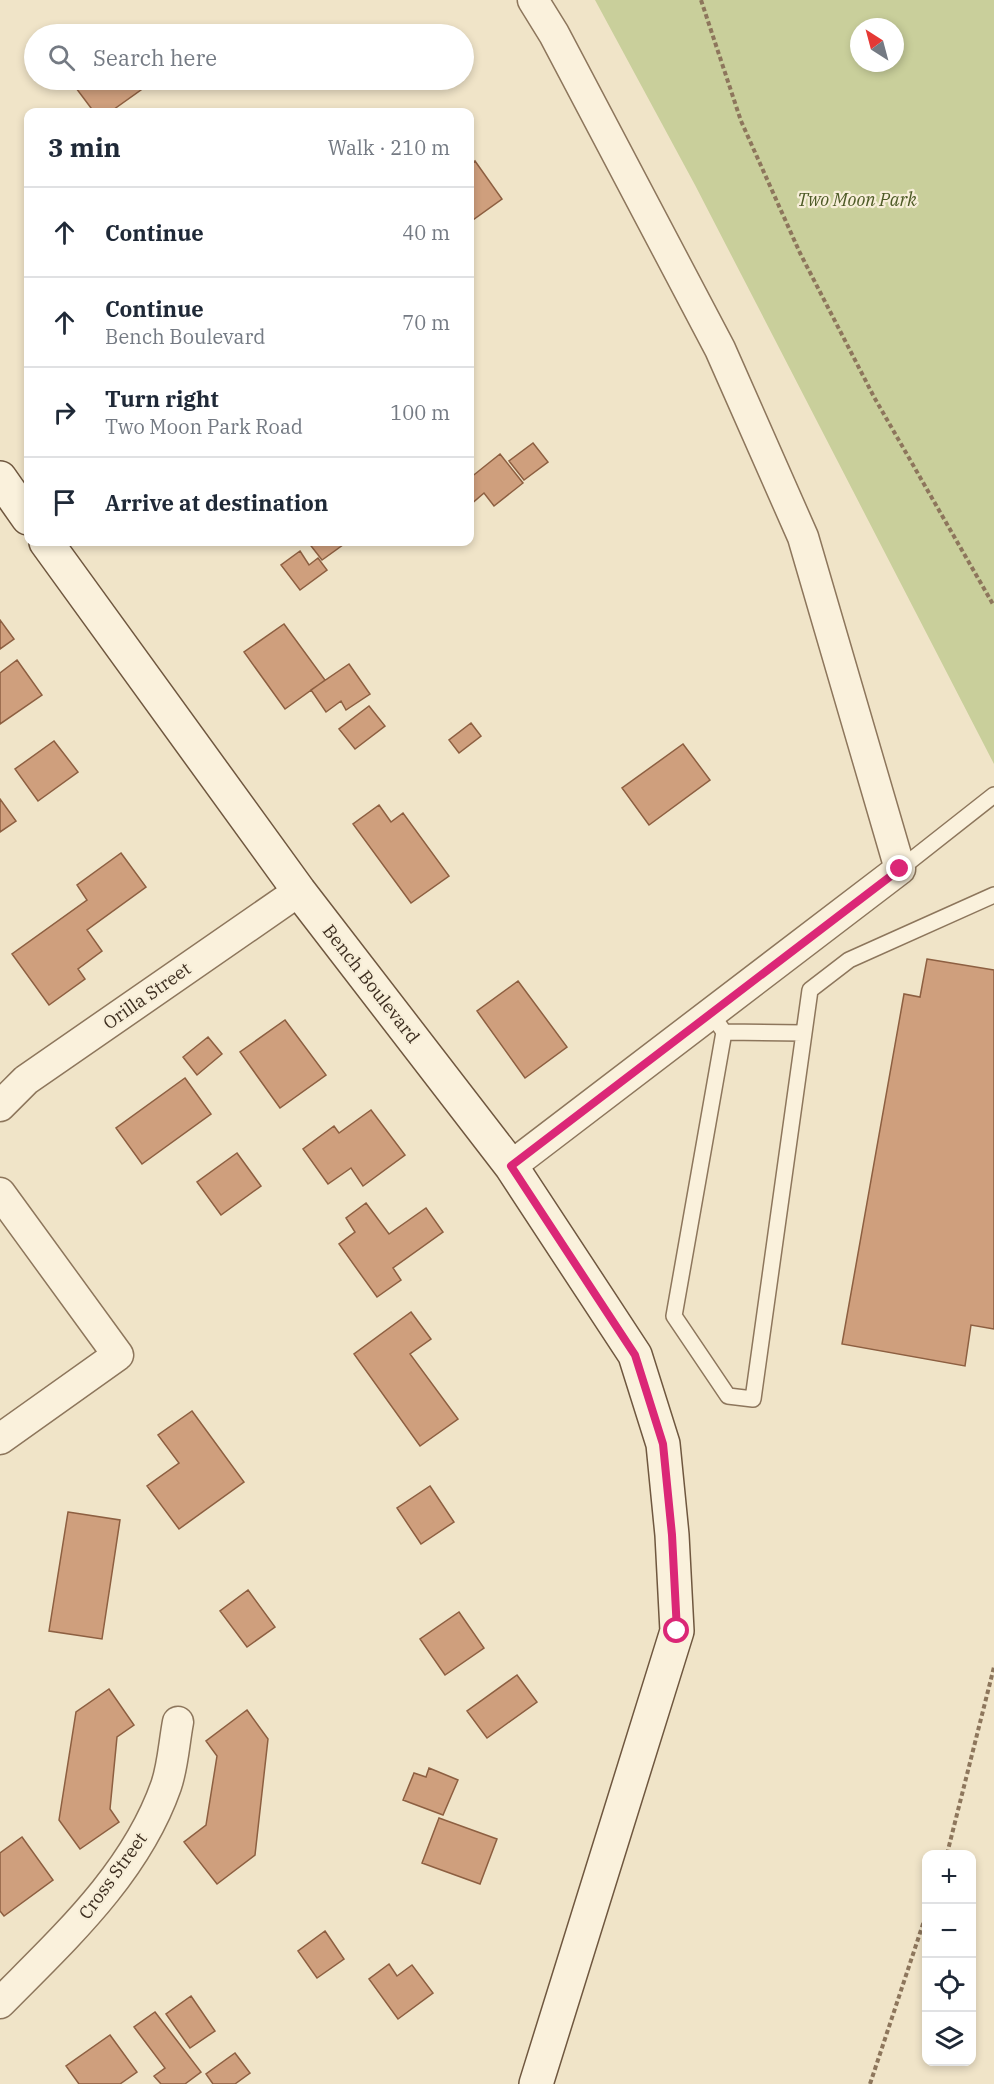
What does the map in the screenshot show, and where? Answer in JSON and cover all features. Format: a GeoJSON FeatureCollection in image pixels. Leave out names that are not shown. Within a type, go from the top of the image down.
{"type":"FeatureCollection","features":[{"type":"Feature","properties":{"kind":"main road"},"geometry":{"type":"LineString","coordinates":[[0,478],[24,512]]}},
{"type":"Feature","properties":{"kind":"main road","name":"Bench Boulevard"},"geometry":{"type":"LineString","coordinates":[[49,546],[299,891],[511,1166],[635,1355],[663,1444],[672,1535],[677,1631],[536,2084]]}},
{"type":"Feature","properties":{"kind":"street"},"geometry":{"type":"LineString","coordinates":[[511,1166],[718,1023],[900,869],[803,537],[720,349],[554,34],[533,0]]}},
{"type":"Feature","properties":{"kind":"street","name":"Orilla Street"},"geometry":{"type":"LineString","coordinates":[[0,1106],[26,1080],[299,891]]}},
{"type":"Feature","properties":{"kind":"street"},"geometry":{"type":"LineString","coordinates":[[0,1193],[118,1355],[0,1440]]}},
{"type":"Feature","properties":{"kind":"street","name":"Cross Street"},"geometry":{"type":"LineString","coordinates":[[0,2003],[91,1912],[144,1835],[167,1784],[178,1722]]}},
{"type":"Feature","properties":{"kind":"lane"},"geometry":{"type":"LineString","coordinates":[[900,869],[994,795]]}},
{"type":"Feature","properties":{"kind":"lane"},"geometry":{"type":"LineString","coordinates":[[803,1033],[718,1023],[674,1316],[728,1396],[753,1399],[810,990],[849,960],[994,895]]}},
{"type":"Feature","properties":{"kind":"path"},"geometry":{"type":"LineString","coordinates":[[701,0],[741,121],[800,252],[874,397],[994,606]]}},
{"type":"Feature","properties":{"kind":"path"},"geometry":{"type":"LineString","coordinates":[[948,1850],[994,1667]]}},
{"type":"Feature","properties":{"kind":"path"},"geometry":{"type":"LineString","coordinates":[[870,2084],[922,1930]]}},
{"type":"Feature","properties":{"kind":"green space","name":"Two Moon Park"},"geometry":{"type":"Polygon","coordinates":[[[595,0],[994,0],[994,764],[695,185],[595,0]]]}},
{"type":"Feature","properties":{"kind":"building"},"geometry":{"type":"Polygon","coordinates":[[[78,90],[141,90],[116,108],[91,108],[78,90]]]}},
{"type":"Feature","properties":{"kind":"building"},"geometry":{"type":"Polygon","coordinates":[[[474,162],[502,199],[474,219],[474,162]]]}},
{"type":"Feature","properties":{"kind":"building"},"geometry":{"type":"Polygon","coordinates":[[[533,443],[548,462],[524,480],[509,461],[533,443]]]}},
{"type":"Feature","properties":{"kind":"building"},"geometry":{"type":"Polygon","coordinates":[[[500,454],[523,483],[494,506],[484,493],[474,502],[474,475],[500,454]]]}},
{"type":"Feature","properties":{"kind":"building"},"geometry":{"type":"Polygon","coordinates":[[[311,546],[341,546],[322,560],[311,546]]]}},
{"type":"Feature","properties":{"kind":"building"},"geometry":{"type":"Polygon","coordinates":[[[300,551],[309,565],[318,558],[327,570],[300,590],[281,565],[300,551]]]}},
{"type":"Feature","properties":{"kind":"building"},"geometry":{"type":"Polygon","coordinates":[[[0,620],[14,639],[0,649],[0,620]]]}},
{"type":"Feature","properties":{"kind":"building"},"geometry":{"type":"Polygon","coordinates":[[[284,624],[325,680],[285,709],[244,652],[284,624]]]}},
{"type":"Feature","properties":{"kind":"building"},"geometry":{"type":"Polygon","coordinates":[[[17,660],[42,695],[0,724],[0,673],[17,660]]]}},
{"type":"Feature","properties":{"kind":"building"},"geometry":{"type":"Polygon","coordinates":[[[349,664],[370,694],[346,710],[341,701],[326,712],[311,690],[349,664]]]}},
{"type":"Feature","properties":{"kind":"building"},"geometry":{"type":"Polygon","coordinates":[[[369,706],[385,726],[355,749],[339,729],[369,706]]]}},
{"type":"Feature","properties":{"kind":"building"},"geometry":{"type":"Polygon","coordinates":[[[471,723],[481,736],[459,753],[449,740],[471,723]]]}},
{"type":"Feature","properties":{"kind":"building"},"geometry":{"type":"Polygon","coordinates":[[[54,741],[78,772],[38,801],[15,769],[54,741]]]}},
{"type":"Feature","properties":{"kind":"building"},"geometry":{"type":"Polygon","coordinates":[[[683,744],[710,780],[649,825],[622,788],[683,744]]]}},
{"type":"Feature","properties":{"kind":"building"},"geometry":{"type":"Polygon","coordinates":[[[0,799],[16,821],[0,832],[0,799]]]}},
{"type":"Feature","properties":{"kind":"building"},"geometry":{"type":"Polygon","coordinates":[[[379,805],[391,822],[403,813],[449,876],[411,903],[353,824],[379,805]]]}},
{"type":"Feature","properties":{"kind":"building"},"geometry":{"type":"Polygon","coordinates":[[[121,853],[146,887],[87,930],[102,951],[78,969],[85,979],[49,1005],[12,954],[87,900],[77,885],[121,853]]]}},
{"type":"Feature","properties":{"kind":"building"},"geometry":{"type":"Polygon","coordinates":[[[927,959],[994,970],[994,1329],[971,1325],[965,1366],[842,1344],[904,994],[920,997],[927,959]]]}},
{"type":"Feature","properties":{"kind":"building"},"geometry":{"type":"Polygon","coordinates":[[[518,981],[567,1047],[525,1078],[477,1011],[518,981]]]}},
{"type":"Feature","properties":{"kind":"building"},"geometry":{"type":"Polygon","coordinates":[[[285,1020],[326,1075],[280,1108],[240,1052],[285,1020]]]}},
{"type":"Feature","properties":{"kind":"building"},"geometry":{"type":"Polygon","coordinates":[[[208,1037],[222,1054],[197,1075],[183,1057],[208,1037]]]}},
{"type":"Feature","properties":{"kind":"building"},"geometry":{"type":"Polygon","coordinates":[[[185,1078],[211,1114],[142,1164],[116,1128],[185,1078]]]}},
{"type":"Feature","properties":{"kind":"building"},"geometry":{"type":"Polygon","coordinates":[[[371,1110],[405,1155],[363,1186],[351,1168],[328,1184],[303,1149],[334,1126],[339,1133],[371,1110]]]}},
{"type":"Feature","properties":{"kind":"building"},"geometry":{"type":"Polygon","coordinates":[[[237,1153],[261,1186],[221,1215],[197,1182],[237,1153]]]}},
{"type":"Feature","properties":{"kind":"building"},"geometry":{"type":"Polygon","coordinates":[[[366,1203],[389,1234],[426,1208],[443,1232],[393,1268],[401,1280],[377,1297],[339,1244],[355,1232],[346,1218],[366,1203]]]}},
{"type":"Feature","properties":{"kind":"building"},"geometry":{"type":"Polygon","coordinates":[[[411,1312],[431,1339],[410,1354],[458,1419],[420,1446],[354,1354],[411,1312]]]}},
{"type":"Feature","properties":{"kind":"building"},"geometry":{"type":"Polygon","coordinates":[[[192,1411],[244,1482],[179,1529],[147,1486],[179,1463],[158,1435],[192,1411]]]}},
{"type":"Feature","properties":{"kind":"building"},"geometry":{"type":"Polygon","coordinates":[[[430,1486],[454,1522],[421,1544],[397,1508],[430,1486]]]}},
{"type":"Feature","properties":{"kind":"building"},"geometry":{"type":"Polygon","coordinates":[[[68,1512],[120,1520],[102,1639],[49,1631],[68,1512]]]}},
{"type":"Feature","properties":{"kind":"building"},"geometry":{"type":"Polygon","coordinates":[[[248,1590],[275,1627],[247,1647],[220,1611],[248,1590]]]}},
{"type":"Feature","properties":{"kind":"building"},"geometry":{"type":"Polygon","coordinates":[[[459,1612],[484,1648],[445,1675],[420,1639],[459,1612]]]}},
{"type":"Feature","properties":{"kind":"building"},"geometry":{"type":"Polygon","coordinates":[[[517,1675],[537,1702],[487,1738],[467,1711],[517,1675]]]}},
{"type":"Feature","properties":{"kind":"building"},"geometry":{"type":"Polygon","coordinates":[[[109,1689],[134,1725],[117,1737],[110,1809],[119,1822],[80,1849],[59,1820],[76,1712],[109,1689]]]}},
{"type":"Feature","properties":{"kind":"building"},"geometry":{"type":"Polygon","coordinates":[[[247,1710],[268,1739],[255,1855],[217,1884],[184,1842],[206,1825],[217,1756],[206,1741],[247,1710]]]}},
{"type":"Feature","properties":{"kind":"building"},"geometry":{"type":"Polygon","coordinates":[[[429,1768],[458,1780],[443,1815],[403,1800],[414,1773],[426,1777],[429,1768]]]}},
{"type":"Feature","properties":{"kind":"building"},"geometry":{"type":"Polygon","coordinates":[[[439,1818],[497,1839],[480,1884],[422,1863],[439,1818]]]}},
{"type":"Feature","properties":{"kind":"building"},"geometry":{"type":"Polygon","coordinates":[[[22,1837],[53,1880],[4,1916],[0,1911],[0,1853],[22,1837]]]}},
{"type":"Feature","properties":{"kind":"building"},"geometry":{"type":"Polygon","coordinates":[[[325,1931],[344,1959],[317,1978],[298,1951],[325,1931]]]}},
{"type":"Feature","properties":{"kind":"building"},"geometry":{"type":"Polygon","coordinates":[[[389,1964],[397,1976],[412,1965],[433,1993],[398,2019],[369,1979],[389,1964]]]}},
{"type":"Feature","properties":{"kind":"building"},"geometry":{"type":"Polygon","coordinates":[[[191,1996],[215,2031],[190,2048],[166,2014],[191,1996]]]}},
{"type":"Feature","properties":{"kind":"building"},"geometry":{"type":"Polygon","coordinates":[[[155,2012],[201,2072],[185,2084],[161,2084],[154,2076],[165,2068],[134,2027],[155,2012]]]}},
{"type":"Feature","properties":{"kind":"building"},"geometry":{"type":"Polygon","coordinates":[[[110,2035],[137,2072],[120,2084],[79,2084],[66,2066],[110,2035]]]}},
{"type":"Feature","properties":{"kind":"building"},"geometry":{"type":"Polygon","coordinates":[[[235,2053],[250,2073],[235,2084],[213,2084],[206,2074],[235,2053]]]}},
{"type":"Feature","properties":{"kind":"route"},"geometry":{"type":"LineString","coordinates":[[677,1631],[672,1535],[663,1444],[635,1355],[511,1166],[900,869]]}}]}
